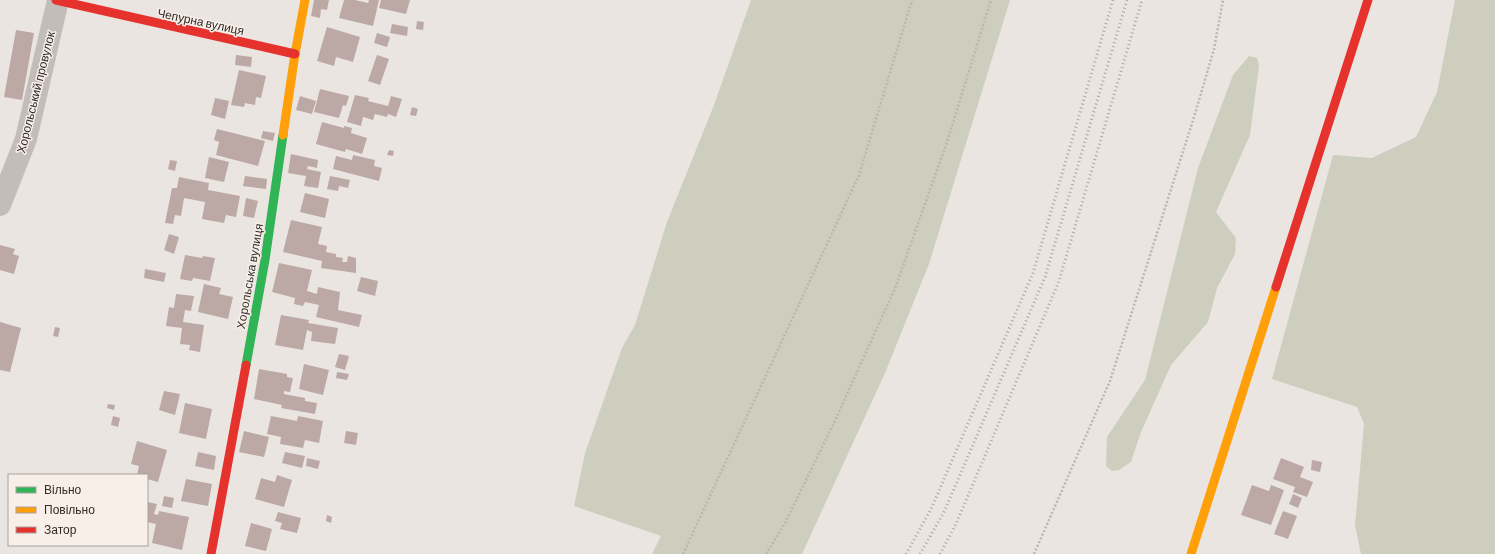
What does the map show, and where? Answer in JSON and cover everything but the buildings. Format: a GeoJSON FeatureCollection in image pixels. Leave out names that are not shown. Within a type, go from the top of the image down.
{"type":"FeatureCollection","features":[{"type":"Feature","properties":{"kind":"street","name":"Чепурна вулиця"},"geometry":{"type":"LineString","coordinates":[[57,0],[78,6],[295,54]]}},
{"type":"Feature","properties":{"kind":"street","name":"Хорольський провулок"},"geometry":{"type":"LineString","coordinates":[[0,204],[26,139],[57,0]]}},
{"type":"Feature","properties":{"kind":"street","name":"Хорольська вулиця"},"geometry":{"type":"LineString","coordinates":[[211,554],[265,260],[295,54],[305,0]]}},
{"type":"Feature","properties":{"kind":"street"},"geometry":{"type":"LineString","coordinates":[[1191,554],[1368,0]]}},
{"type":"Feature","properties":{"kind":"path"},"geometry":{"type":"LineString","coordinates":[[683,554],[859,176],[912,0]]}},
{"type":"Feature","properties":{"kind":"path"},"geometry":{"type":"LineString","coordinates":[[766,554],[785,523],[833,425],[896,286],[948,139],[991,0]]}},
{"type":"Feature","properties":{"kind":"path"},"geometry":{"type":"LineString","coordinates":[[1034,554],[1110,381],[1195,114],[1214,48],[1222,0]]}},
{"type":"Feature","properties":{"kind":"green space"},"geometry":{"type":"Polygon","coordinates":[[[751,0],[1010,0],[929,264],[885,373],[802,554],[652,554],[661,536],[574,506],[585,453],[622,348],[635,325],[667,222],[714,105],[751,0]]]}},
{"type":"Feature","properties":{"kind":"green space"},"geometry":{"type":"Polygon","coordinates":[[[1455,0],[1495,0],[1495,554],[1361,554],[1355,525],[1364,424],[1357,407],[1272,379],[1333,155],[1372,158],[1416,137],[1437,92],[1455,0]]]}},
{"type":"Feature","properties":{"kind":"green space"},"geometry":{"type":"Polygon","coordinates":[[[1249,56],[1257,58],[1259,66],[1250,135],[1216,212],[1236,238],[1235,254],[1217,288],[1208,322],[1171,365],[1141,432],[1131,462],[1119,470],[1112,471],[1106,466],[1107,437],[1145,380],[1198,168],[1233,75],[1249,56]]]}},
{"type":"Feature","properties":{"kind":"railway"},"geometry":{"type":"LineString","coordinates":[[906,554],[932,507],[1033,273],[1113,0]]}},
{"type":"Feature","properties":{"kind":"railway"},"geometry":{"type":"LineString","coordinates":[[920,554],[944,512],[1045,277],[1127,0]]}},
{"type":"Feature","properties":{"kind":"railway"},"geometry":{"type":"LineString","coordinates":[[940,554],[956,524],[1059,281],[1142,0]]}},
{"type":"Feature","properties":{"kind":"traffic: fast"},"geometry":{"type":"LineString","coordinates":[[246,365],[265,260],[283,135]]}},
{"type":"Feature","properties":{"kind":"traffic: slow"},"geometry":{"type":"LineString","coordinates":[[283,135],[305,0]]}},
{"type":"Feature","properties":{"kind":"traffic: slow"},"geometry":{"type":"LineString","coordinates":[[1191,554],[1276,287]]}},
{"type":"Feature","properties":{"kind":"traffic: jam"},"geometry":{"type":"LineString","coordinates":[[56,0],[295,54]]}},
{"type":"Feature","properties":{"kind":"traffic: jam"},"geometry":{"type":"LineString","coordinates":[[1276,287],[1368,0]]}},
{"type":"Feature","properties":{"kind":"traffic: jam"},"geometry":{"type":"LineString","coordinates":[[211,554],[246,365]]}}]}
